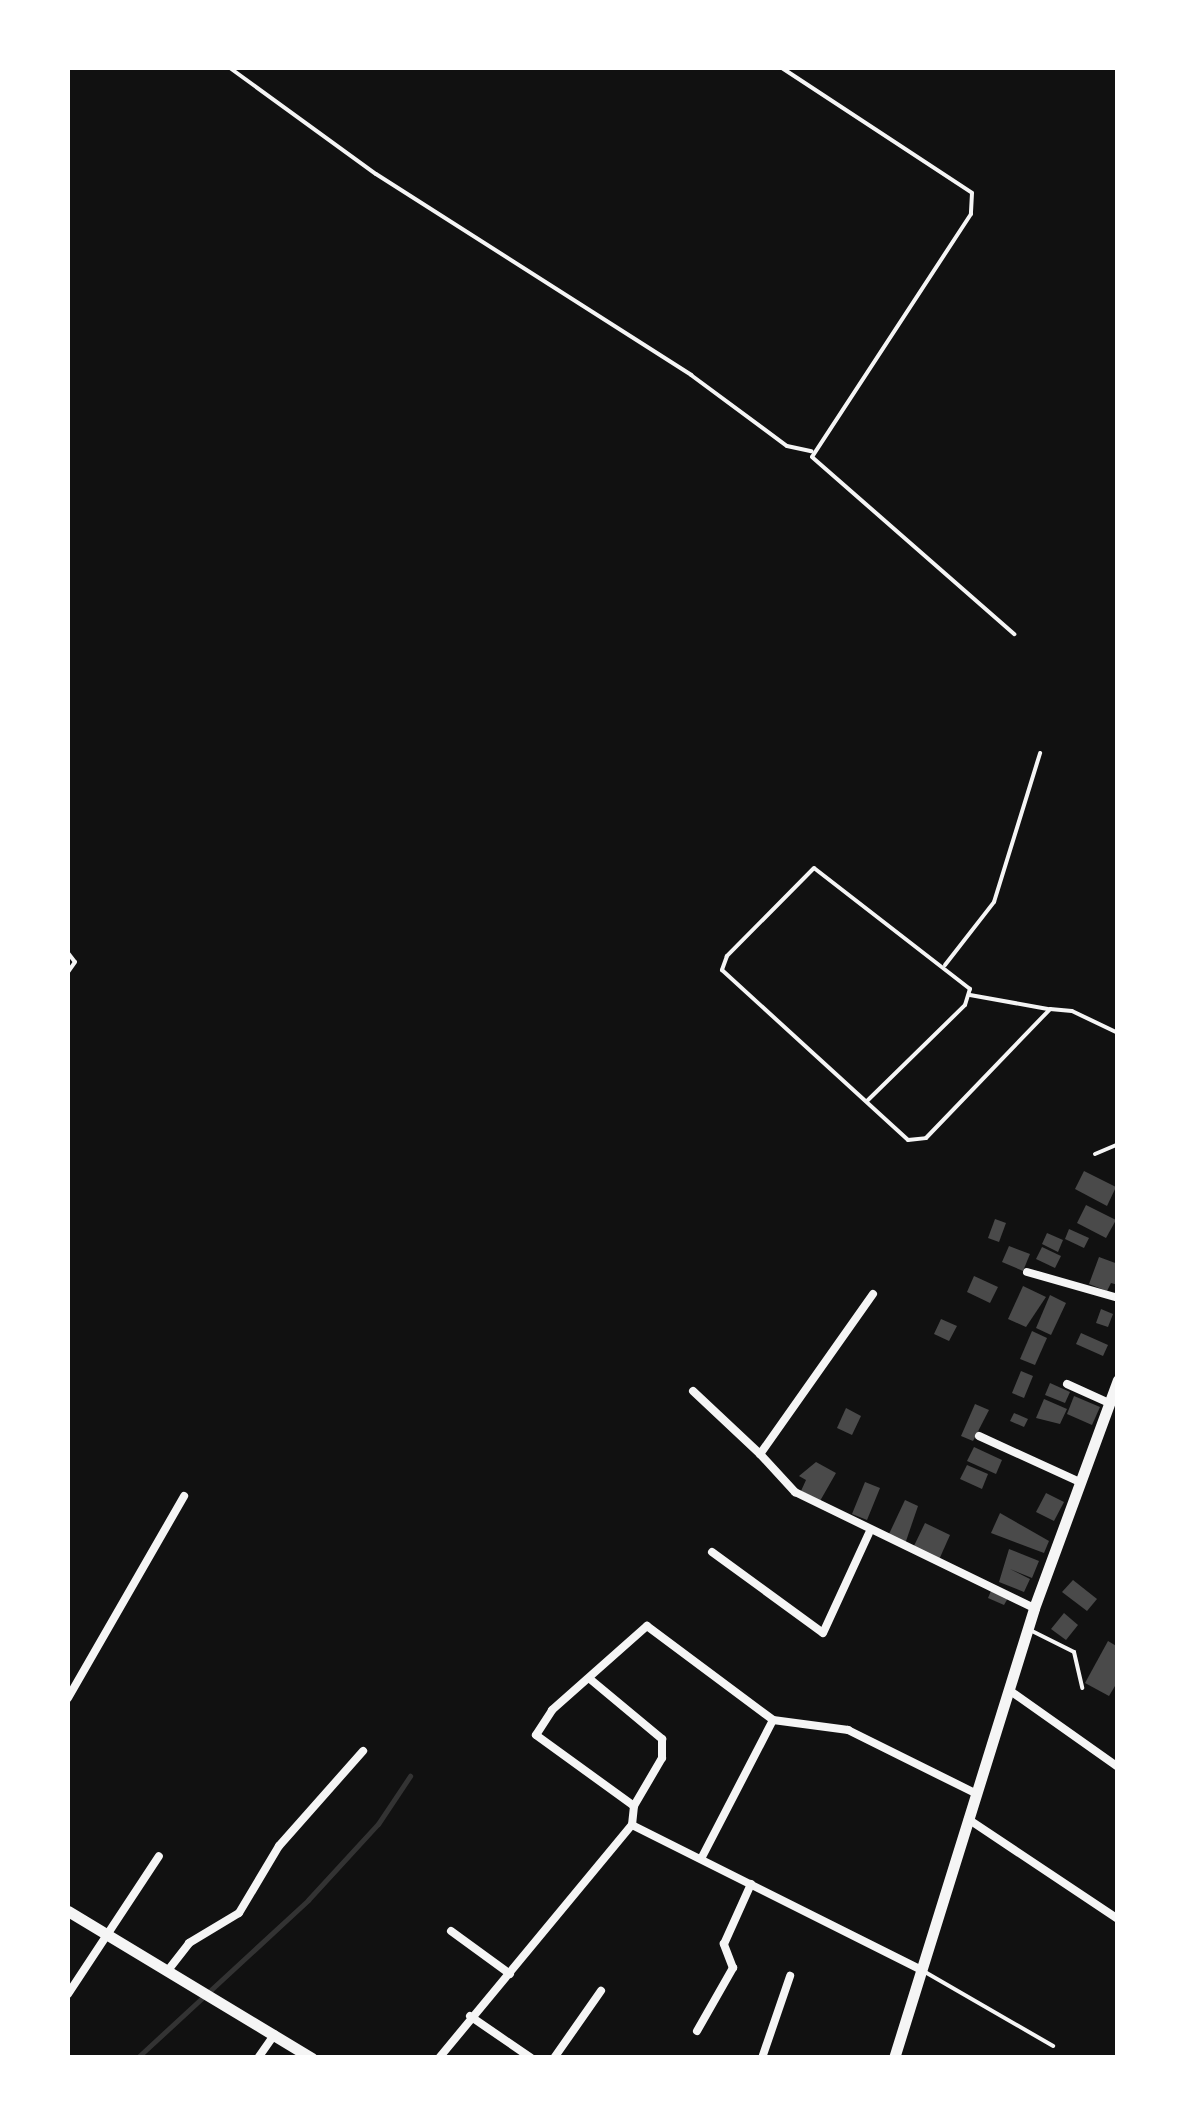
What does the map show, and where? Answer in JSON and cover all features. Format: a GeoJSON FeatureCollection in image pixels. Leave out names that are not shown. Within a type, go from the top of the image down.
{"type":"FeatureCollection","features":[{"type":"Feature","properties":{"kind":"main road"},"geometry":{"type":"LineString","coordinates":[[894,2058],[1034,1608],[1106,1402],[1118,1380]]}},
{"type":"Feature","properties":{"kind":"main road"},"geometry":{"type":"LineString","coordinates":[[68,1912],[169,1968],[312,2058]]}},
{"type":"Feature","properties":{"kind":"street"},"geometry":{"type":"LineString","coordinates":[[1027,1272],[1118,1298]]}},
{"type":"Feature","properties":{"kind":"street"},"geometry":{"type":"LineString","coordinates":[[760,1454],[873,1294]]}},
{"type":"Feature","properties":{"kind":"street"},"geometry":{"type":"LineString","coordinates":[[1067,1384],[1106,1402]]}},
{"type":"Feature","properties":{"kind":"street"},"geometry":{"type":"LineString","coordinates":[[693,1392],[795,1492],[869,1533],[1034,1608]]}},
{"type":"Feature","properties":{"kind":"street"},"geometry":{"type":"LineString","coordinates":[[980,1436],[1080,1482]]}},
{"type":"Feature","properties":{"kind":"street"},"geometry":{"type":"LineString","coordinates":[[68,1698],[184,1496]]}},
{"type":"Feature","properties":{"kind":"street"},"geometry":{"type":"LineString","coordinates":[[712,1552],[823,1633],[869,1533]]}},
{"type":"Feature","properties":{"kind":"street"},"geometry":{"type":"LineString","coordinates":[[634,1806],[536,1735],[552,1710],[648,1626],[773,1720],[848,1730],[977,1794]]}},
{"type":"Feature","properties":{"kind":"street"},"geometry":{"type":"LineString","coordinates":[[439,2058],[632,1824],[634,1806],[662,1758],[662,1739],[590,1679]]}},
{"type":"Feature","properties":{"kind":"street"},"geometry":{"type":"LineString","coordinates":[[1010,1690],[1118,1767]]}},
{"type":"Feature","properties":{"kind":"street"},"geometry":{"type":"LineString","coordinates":[[702,1857],[773,1720]]}},
{"type":"Feature","properties":{"kind":"street"},"geometry":{"type":"LineString","coordinates":[[169,1968],[190,1943],[239,1913],[278,1846],[363,1750]]}},
{"type":"Feature","properties":{"kind":"street"},"geometry":{"type":"LineString","coordinates":[[968,1818],[1118,1918]]}},
{"type":"Feature","properties":{"kind":"street"},"geometry":{"type":"LineString","coordinates":[[632,1824],[921,1970]]}},
{"type":"Feature","properties":{"kind":"street"},"geometry":{"type":"LineString","coordinates":[[68,1994],[159,1856]]}},
{"type":"Feature","properties":{"kind":"street"},"geometry":{"type":"LineString","coordinates":[[696,2031],[733,1968],[724,1944],[751,1884]]}},
{"type":"Feature","properties":{"kind":"street"},"geometry":{"type":"LineString","coordinates":[[451,1931],[510,1974]]}},
{"type":"Feature","properties":{"kind":"street"},"geometry":{"type":"LineString","coordinates":[[762,2058],[790,1976]]}},
{"type":"Feature","properties":{"kind":"street"},"geometry":{"type":"LineString","coordinates":[[554,2058],[601,1992]]}},
{"type":"Feature","properties":{"kind":"street"},"geometry":{"type":"LineString","coordinates":[[470,2016],[531,2058]]}},
{"type":"Feature","properties":{"kind":"street"},"geometry":{"type":"LineString","coordinates":[[258,2058],[276,2034]]}},
{"type":"Feature","properties":{"kind":"lane"},"geometry":{"type":"LineString","coordinates":[[230,68],[376,174],[691,375],[787,446],[812,452],[863,505],[1014,634]]}},
{"type":"Feature","properties":{"kind":"lane"},"geometry":{"type":"LineString","coordinates":[[782,68],[954,179],[975,204],[812,452]]}},
{"type":"Feature","properties":{"kind":"lane"},"geometry":{"type":"LineString","coordinates":[[945,965],[994,902],[1040,753]]}},
{"type":"Feature","properties":{"kind":"lane"},"geometry":{"type":"LineString","coordinates":[[1050,1009],[922,1142],[908,1140],[724,974],[723,963],[807,872],[819,868],[945,965],[970,995],[1072,1012],[1118,1034]]}},
{"type":"Feature","properties":{"kind":"lane"},"geometry":{"type":"LineString","coordinates":[[68,953],[74,962],[68,972]]}},
{"type":"Feature","properties":{"kind":"lane"},"geometry":{"type":"LineString","coordinates":[[867,1101],[970,995]]}},
{"type":"Feature","properties":{"kind":"lane"},"geometry":{"type":"LineString","coordinates":[[1095,1154],[1118,1144]]}},
{"type":"Feature","properties":{"kind":"lane"},"geometry":{"type":"LineString","coordinates":[[1028,1629],[1074,1652],[1082,1688]]}},
{"type":"Feature","properties":{"kind":"lane"},"geometry":{"type":"LineString","coordinates":[[921,1970],[1054,2046]]}},
{"type":"Feature","properties":{"kind":"building"},"geometry":{"type":"Polygon","coordinates":[[[1084,1171],[1116,1187],[1107,1206],[1075,1189],[1084,1171]]]}},
{"type":"Feature","properties":{"kind":"building"},"geometry":{"type":"Polygon","coordinates":[[[1086,1205],[1116,1220],[1106,1238],[1077,1223],[1086,1205]]]}},
{"type":"Feature","properties":{"kind":"building"},"geometry":{"type":"Polygon","coordinates":[[[995,1219],[1006,1223],[999,1242],[988,1238],[995,1219]]]}},
{"type":"Feature","properties":{"kind":"building"},"geometry":{"type":"Polygon","coordinates":[[[1069,1229],[1089,1238],[1084,1248],[1065,1239],[1069,1229]]]}},
{"type":"Feature","properties":{"kind":"building"},"geometry":{"type":"Polygon","coordinates":[[[1047,1233],[1063,1240],[1058,1252],[1042,1244],[1047,1233]]]}},
{"type":"Feature","properties":{"kind":"building"},"geometry":{"type":"Polygon","coordinates":[[[1009,1246],[1030,1254],[1023,1271],[1002,1262],[1009,1246]]]}},
{"type":"Feature","properties":{"kind":"building"},"geometry":{"type":"Polygon","coordinates":[[[1042,1247],[1061,1256],[1055,1268],[1036,1259],[1042,1247]]]}},
{"type":"Feature","properties":{"kind":"building"},"geometry":{"type":"Polygon","coordinates":[[[1099,1257],[1118,1264],[1118,1285],[1111,1283],[1107,1291],[1089,1284],[1099,1257]]]}},
{"type":"Feature","properties":{"kind":"building"},"geometry":{"type":"Polygon","coordinates":[[[974,1276],[998,1287],[990,1303],[967,1292],[974,1276]]]}},
{"type":"Feature","properties":{"kind":"building"},"geometry":{"type":"Polygon","coordinates":[[[1023,1286],[1046,1297],[1026,1327],[1008,1319],[1023,1286]]]}},
{"type":"Feature","properties":{"kind":"building"},"geometry":{"type":"Polygon","coordinates":[[[1050,1295],[1066,1303],[1051,1335],[1036,1328],[1050,1295]]]}},
{"type":"Feature","properties":{"kind":"building"},"geometry":{"type":"Polygon","coordinates":[[[1101,1309],[1113,1314],[1108,1327],[1096,1323],[1101,1309]]]}},
{"type":"Feature","properties":{"kind":"building"},"geometry":{"type":"Polygon","coordinates":[[[941,1319],[957,1326],[949,1341],[934,1334],[941,1319]]]}},
{"type":"Feature","properties":{"kind":"building"},"geometry":{"type":"Polygon","coordinates":[[[1032,1331],[1047,1338],[1035,1365],[1020,1359],[1032,1331]]]}},
{"type":"Feature","properties":{"kind":"building"},"geometry":{"type":"Polygon","coordinates":[[[1081,1333],[1108,1345],[1103,1356],[1076,1344],[1081,1333]]]}},
{"type":"Feature","properties":{"kind":"building"},"geometry":{"type":"Polygon","coordinates":[[[1021,1371],[1033,1376],[1024,1398],[1012,1393],[1021,1371]]]}},
{"type":"Feature","properties":{"kind":"building"},"geometry":{"type":"Polygon","coordinates":[[[1050,1383],[1070,1392],[1065,1403],[1045,1395],[1050,1383]]]}},
{"type":"Feature","properties":{"kind":"building"},"geometry":{"type":"Polygon","coordinates":[[[1074,1396],[1100,1407],[1092,1425],[1067,1414],[1074,1396]]]}},
{"type":"Feature","properties":{"kind":"building"},"geometry":{"type":"Polygon","coordinates":[[[1044,1399],[1067,1409],[1060,1424],[1036,1418],[1044,1399]]]}},
{"type":"Feature","properties":{"kind":"building"},"geometry":{"type":"Polygon","coordinates":[[[975,1404],[989,1410],[973,1441],[961,1436],[975,1404]]]}},
{"type":"Feature","properties":{"kind":"building"},"geometry":{"type":"Polygon","coordinates":[[[846,1408],[861,1416],[852,1435],[837,1428],[846,1408]]]}},
{"type":"Feature","properties":{"kind":"building"},"geometry":{"type":"Polygon","coordinates":[[[1014,1413],[1028,1419],[1024,1427],[1010,1421],[1014,1413]]]}},
{"type":"Feature","properties":{"kind":"building"},"geometry":{"type":"Polygon","coordinates":[[[974,1447],[1002,1460],[996,1474],[967,1461],[974,1447]]]}},
{"type":"Feature","properties":{"kind":"building"},"geometry":{"type":"Polygon","coordinates":[[[816,1462],[836,1473],[820,1501],[801,1491],[806,1480],[799,1476],[816,1462]]]}},
{"type":"Feature","properties":{"kind":"building"},"geometry":{"type":"Polygon","coordinates":[[[967,1465],[988,1474],[982,1489],[960,1479],[967,1465]]]}},
{"type":"Feature","properties":{"kind":"building"},"geometry":{"type":"Polygon","coordinates":[[[865,1482],[880,1488],[867,1520],[852,1514],[865,1482]]]}},
{"type":"Feature","properties":{"kind":"building"},"geometry":{"type":"Polygon","coordinates":[[[1046,1493],[1064,1502],[1054,1521],[1036,1512],[1046,1493]]]}},
{"type":"Feature","properties":{"kind":"building"},"geometry":{"type":"Polygon","coordinates":[[[905,1500],[918,1506],[904,1547],[889,1534],[905,1500]]]}},
{"type":"Feature","properties":{"kind":"building"},"geometry":{"type":"Polygon","coordinates":[[[1000,1513],[1049,1541],[1044,1553],[991,1533],[1000,1513]]]}},
{"type":"Feature","properties":{"kind":"building"},"geometry":{"type":"Polygon","coordinates":[[[925,1523],[950,1535],[938,1562],[912,1550],[925,1523]]]}},
{"type":"Feature","properties":{"kind":"building"},"geometry":{"type":"Polygon","coordinates":[[[1009,1549],[1039,1561],[1032,1578],[1010,1569],[1030,1579],[1024,1592],[999,1582],[1009,1549]]]}},
{"type":"Feature","properties":{"kind":"building"},"geometry":{"type":"Polygon","coordinates":[[[1073,1580],[1097,1599],[1087,1611],[1062,1592],[1073,1580]]]}},
{"type":"Feature","properties":{"kind":"building"},"geometry":{"type":"Polygon","coordinates":[[[991,1591],[1008,1598],[1004,1605],[988,1598],[991,1591]]]}},
{"type":"Feature","properties":{"kind":"building"},"geometry":{"type":"Polygon","coordinates":[[[1064,1613],[1078,1625],[1066,1640],[1051,1629],[1064,1613]]]}},
{"type":"Feature","properties":{"kind":"building"},"geometry":{"type":"Polygon","coordinates":[[[1108,1641],[1118,1647],[1118,1681],[1109,1696],[1085,1683],[1108,1641]]]}},
{"type":"Feature","properties":{"kind":"waterway"},"geometry":{"type":"LineString","coordinates":[[137,2058],[308,1900],[378,1824],[410,1776]]}}]}
